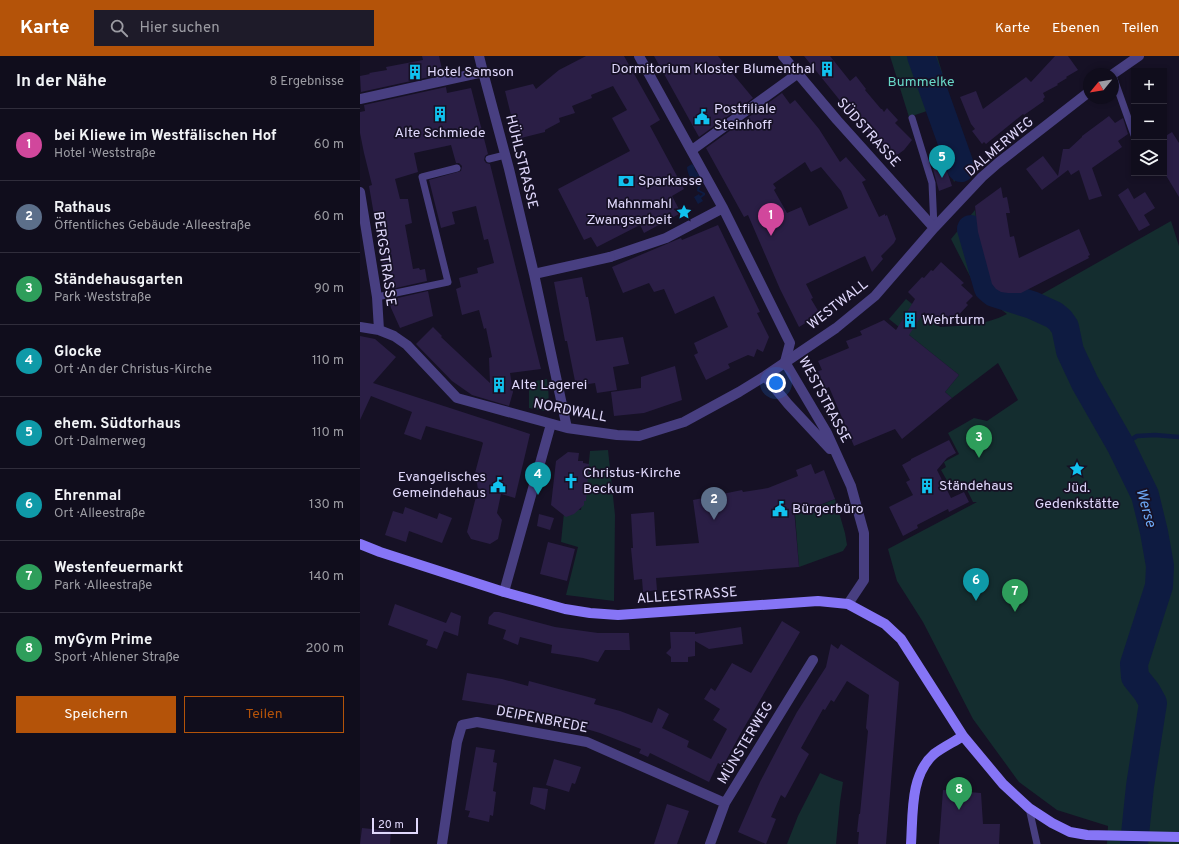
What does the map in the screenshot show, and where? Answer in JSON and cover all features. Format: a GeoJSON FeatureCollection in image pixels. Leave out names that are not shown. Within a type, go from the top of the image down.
{"type":"FeatureCollection","features":[{"type":"Feature","properties":{"kind":"main road","name":"ALLEESTRASSE"},"geometry":{"type":"LineString","coordinates":[[360,544],[380,552],[504,592],[565,609],[590,613],[618,615],[681,612],[818,601],[848,604],[885,624],[901,639],[963,736],[1003,784],[1029,808],[1052,823],[1070,832],[1087,835],[1179,837]]}},
{"type":"Feature","properties":{"kind":"main road"},"geometry":{"type":"LineString","coordinates":[[910,844],[916,786],[922,770],[934,754],[963,736]]}},
{"type":"Feature","properties":{"kind":"street","name":"HÜHLSTRASSE"},"geometry":{"type":"LineString","coordinates":[[479,56],[534,274],[567,428]]}},
{"type":"Feature","properties":{"kind":"street","name":"WESTSTRASSE"},"geometry":{"type":"LineString","coordinates":[[639,56],[723,208],[790,343],[785,362],[827,433],[851,486],[864,533],[864,580],[848,604]]}},
{"type":"Feature","properties":{"kind":"street","name":"SÜDSTRASSE"},"geometry":{"type":"LineString","coordinates":[[783,56],[837,120],[934,228]]}},
{"type":"Feature","properties":{"kind":"street"},"geometry":{"type":"LineString","coordinates":[[1119,70],[1134,57]]}},
{"type":"Feature","properties":{"kind":"street"},"geometry":{"type":"LineString","coordinates":[[360,99],[483,72]]}},
{"type":"Feature","properties":{"kind":"street"},"geometry":{"type":"LineString","coordinates":[[692,150],[797,74]]}},
{"type":"Feature","properties":{"kind":"street","name":"DALMERWEG"},"geometry":{"type":"LineString","coordinates":[[934,228],[982,177],[1083,97]]}},
{"type":"Feature","properties":{"kind":"street","name":"BERGSTRASSE"},"geometry":{"type":"LineString","coordinates":[[360,192],[377,297],[379,330]]}},
{"type":"Feature","properties":{"kind":"street"},"geometry":{"type":"LineString","coordinates":[[534,274],[610,257],[666,238],[723,208]]}},
{"type":"Feature","properties":{"kind":"street","name":"WESTWALL"},"geometry":{"type":"LineString","coordinates":[[785,362],[836,328],[875,296],[934,228]]}},
{"type":"Feature","properties":{"kind":"street","name":"NORDWALL"},"geometry":{"type":"LineString","coordinates":[[360,327],[379,330],[394,336],[407,345],[457,398],[567,428],[617,435],[639,436],[684,422],[739,392],[785,362]]}},
{"type":"Feature","properties":{"kind":"street","name":"WESTSTRASSE"},"geometry":{"type":"LineString","coordinates":[[765,376],[788,404],[818,434],[838,458]]}},
{"type":"Feature","properties":{"kind":"street"},"geometry":{"type":"LineString","coordinates":[[504,592],[550,424]]}},
{"type":"Feature","properties":{"kind":"street","name":"MÜNSTERWEG"},"geometry":{"type":"LineString","coordinates":[[710,844],[725,804],[813,660]]}},
{"type":"Feature","properties":{"kind":"street","name":"DEIPENBREDE"},"geometry":{"type":"LineString","coordinates":[[442,844],[456,742],[462,725],[477,722],[587,742],[725,804]]}},
{"type":"Feature","properties":{"kind":"lane"},"geometry":{"type":"LineString","coordinates":[[1119,92],[1131,126]]}},
{"type":"Feature","properties":{"kind":"lane"},"geometry":{"type":"LineString","coordinates":[[912,118],[932,183],[934,228]]}},
{"type":"Feature","properties":{"kind":"lane"},"geometry":{"type":"LineString","coordinates":[[489,159],[505,155]]}},
{"type":"Feature","properties":{"kind":"lane"},"geometry":{"type":"LineString","coordinates":[[377,297],[448,282],[422,177],[457,168]]}},
{"type":"Feature","properties":{"kind":"lane"},"geometry":{"type":"LineString","coordinates":[[1029,808],[1037,844]]}},
{"type":"Feature","properties":{"kind":"green space","name":"Bummelke"},"geometry":{"type":"Polygon","coordinates":[[[890,56],[937,56],[971,165],[954,182],[930,110],[909,117],[890,56]]]}},
{"type":"Feature","properties":{"kind":"green space"},"geometry":{"type":"Polygon","coordinates":[[[975,210],[978,232],[1001,292],[1021,293],[1035,298],[1171,221],[1179,246],[1179,844],[1107,844],[1108,826],[1057,810],[1019,782],[973,719],[923,622],[897,581],[888,549],[977,502],[973,502],[965,486],[953,491],[941,470],[946,467],[944,462],[959,454],[948,433],[974,418],[987,421],[1018,400],[998,363],[952,398],[945,392],[959,375],[889,319],[906,299],[940,327],[983,323],[1007,314],[989,300],[975,286],[951,239],[975,210]]]}},
{"type":"Feature","properties":{"kind":"green space"},"geometry":{"type":"Polygon","coordinates":[[[547,379],[549,400],[545,411],[529,408],[529,382],[547,379]]]}},
{"type":"Feature","properties":{"kind":"green space"},"geometry":{"type":"Polygon","coordinates":[[[608,450],[615,515],[614,601],[566,595],[578,547],[561,542],[564,513],[576,509],[581,510],[582,501],[585,501],[590,451],[608,450]]]}},
{"type":"Feature","properties":{"kind":"green space"},"geometry":{"type":"Polygon","coordinates":[[[835,499],[847,545],[843,551],[799,567],[795,514],[802,511],[809,514],[818,511],[816,507],[835,499]]]}},
{"type":"Feature","properties":{"kind":"green space"},"geometry":{"type":"Polygon","coordinates":[[[820,773],[843,782],[836,844],[787,844],[798,816],[820,773]]]}},
{"type":"Feature","properties":{"kind":"water"},"geometry":{"type":"Polygon","coordinates":[[[692,164],[702,178],[700,180],[702,184],[699,190],[705,193],[705,195],[701,198],[703,201],[698,204],[694,197],[699,194],[700,196],[703,194],[697,191],[698,182],[695,184],[688,174],[687,167],[692,164]]]}},
{"type":"Feature","properties":{"kind":"building","name":"Hotel Samson"},"geometry":{"type":"Polygon","coordinates":[[[422,56],[439,56],[443,74],[361,92],[360,76],[387,70],[386,67],[423,60],[422,56]]]}},
{"type":"Feature","properties":{"kind":"building"},"geometry":{"type":"Polygon","coordinates":[[[586,56],[624,56],[660,120],[650,126],[684,189],[672,196],[681,213],[644,233],[640,225],[597,247],[591,237],[584,240],[558,189],[630,151],[612,118],[627,110],[613,86],[591,95],[592,98],[572,106],[575,113],[559,118],[560,122],[545,130],[545,132],[517,139],[505,91],[533,84],[536,89],[559,70],[586,56]]]}},
{"type":"Feature","properties":{"kind":"building"},"geometry":{"type":"Polygon","coordinates":[[[654,56],[718,56],[753,98],[699,137],[654,56]]]}},
{"type":"Feature","properties":{"kind":"building"},"geometry":{"type":"Polygon","coordinates":[[[804,56],[830,56],[850,81],[856,76],[866,89],[865,90],[881,109],[884,112],[887,108],[898,120],[895,123],[912,140],[904,150],[893,158],[855,119],[804,56]]]}},
{"type":"Feature","properties":{"kind":"building"},"geometry":{"type":"Polygon","coordinates":[[[1055,56],[1068,56],[1078,70],[1066,77],[1067,78],[1057,84],[1058,85],[1043,93],[1045,97],[1043,99],[1044,101],[1024,115],[1023,114],[986,144],[984,142],[982,144],[972,131],[975,129],[971,124],[960,97],[976,91],[983,109],[1026,77],[1031,82],[1055,56]]]}},
{"type":"Feature","properties":{"kind":"building"},"geometry":{"type":"Polygon","coordinates":[[[446,87],[447,93],[471,88],[488,154],[485,156],[484,160],[486,163],[490,164],[541,369],[510,373],[513,392],[509,406],[472,395],[452,381],[416,344],[433,327],[442,336],[441,337],[490,383],[489,358],[492,357],[486,328],[484,329],[479,310],[462,315],[456,289],[461,287],[459,278],[478,273],[477,268],[494,263],[488,239],[484,240],[476,206],[452,212],[455,224],[441,228],[429,180],[461,171],[462,166],[459,163],[456,163],[451,145],[414,153],[418,172],[395,179],[400,199],[408,199],[412,223],[405,225],[413,269],[425,269],[427,281],[387,290],[369,186],[372,185],[360,133],[360,112],[365,111],[364,105],[446,87]]]}},
{"type":"Feature","properties":{"kind":"building"},"geometry":{"type":"Polygon","coordinates":[[[782,93],[790,104],[795,100],[819,129],[840,162],[846,157],[866,180],[862,182],[879,217],[885,214],[885,216],[887,215],[896,239],[881,256],[883,259],[872,272],[865,256],[806,284],[813,298],[811,299],[820,314],[799,327],[780,289],[748,215],[744,217],[706,148],[782,93]],[[805,162],[773,184],[776,188],[774,190],[787,213],[801,207],[809,226],[848,208],[841,191],[821,167],[811,172],[805,162]]]}},
{"type":"Feature","properties":{"kind":"building"},"geometry":{"type":"Polygon","coordinates":[[[1109,116],[1115,123],[1123,118],[1128,134],[1118,141],[1122,147],[1092,168],[1102,196],[1089,200],[1079,170],[1071,175],[1068,170],[1042,190],[1026,169],[1043,156],[1058,176],[1063,149],[1069,149],[1082,136],[1109,116]]]}},
{"type":"Feature","properties":{"kind":"building"},"geometry":{"type":"Polygon","coordinates":[[[1172,132],[1179,143],[1179,197],[1166,176],[1167,135],[1172,132]]]}},
{"type":"Feature","properties":{"kind":"building"},"geometry":{"type":"Polygon","coordinates":[[[945,165],[952,186],[939,191],[933,169],[945,165]]]}},
{"type":"Feature","properties":{"kind":"building"},"geometry":{"type":"Polygon","coordinates":[[[1001,187],[1003,198],[1007,197],[1010,213],[1006,213],[1010,237],[1014,236],[1019,258],[1079,229],[1090,255],[1088,256],[1089,258],[1021,293],[1001,292],[996,289],[992,284],[978,232],[975,206],[1001,187]]]}},
{"type":"Feature","properties":{"kind":"building"},"geometry":{"type":"Polygon","coordinates":[[[1128,188],[1134,199],[1145,192],[1155,208],[1144,215],[1150,225],[1139,231],[1118,195],[1128,188]]]}},
{"type":"Feature","properties":{"kind":"building"},"geometry":{"type":"Polygon","coordinates":[[[718,225],[760,312],[757,313],[769,337],[763,352],[757,349],[754,357],[748,355],[728,364],[730,368],[706,380],[694,355],[698,353],[694,343],[728,327],[714,296],[675,314],[664,289],[654,292],[649,283],[623,293],[612,267],[681,238],[682,240],[718,225]]]}},
{"type":"Feature","properties":{"kind":"building"},"geometry":{"type":"Polygon","coordinates":[[[941,262],[964,283],[961,285],[973,296],[966,303],[968,305],[953,321],[950,318],[943,326],[931,315],[929,317],[924,312],[909,335],[959,375],[945,392],[952,398],[902,439],[895,429],[854,446],[829,387],[825,389],[818,371],[822,370],[818,361],[849,348],[846,341],[862,335],[860,331],[884,320],[896,330],[915,299],[908,292],[922,277],[924,278],[931,270],[933,271],[941,262]]]}},
{"type":"Feature","properties":{"kind":"building"},"geometry":{"type":"Polygon","coordinates":[[[582,277],[586,297],[588,297],[596,341],[623,337],[629,364],[613,367],[617,390],[597,393],[595,383],[576,386],[567,341],[565,341],[554,282],[582,277]]]}},
{"type":"Feature","properties":{"kind":"building"},"geometry":{"type":"Polygon","coordinates":[[[428,291],[433,316],[400,328],[389,300],[428,291]]]}},
{"type":"Feature","properties":{"kind":"building"},"geometry":{"type":"Polygon","coordinates":[[[360,336],[375,339],[396,357],[373,383],[530,434],[515,498],[501,494],[497,513],[502,520],[498,539],[490,544],[471,539],[467,532],[478,489],[475,473],[482,442],[426,426],[421,440],[404,434],[412,412],[371,396],[360,420],[360,336]]]}},
{"type":"Feature","properties":{"kind":"building"},"geometry":{"type":"Polygon","coordinates":[[[675,366],[682,400],[644,413],[614,416],[611,392],[641,388],[641,377],[675,366]]]}},
{"type":"Feature","properties":{"kind":"building","name":"Ständehaus"},"geometry":{"type":"Polygon","coordinates":[[[949,440],[956,453],[947,458],[937,470],[951,498],[964,492],[969,502],[949,512],[948,509],[917,525],[918,528],[903,536],[889,507],[913,495],[906,482],[910,480],[902,465],[949,440]]]}},
{"type":"Feature","properties":{"kind":"building","name":"Christus-Kirche Beckum"},"geometry":{"type":"Polygon","coordinates":[[[568,452],[579,453],[578,461],[583,461],[583,463],[589,464],[586,501],[584,501],[584,505],[574,514],[566,517],[551,505],[556,461],[568,452]]]}},
{"type":"Feature","properties":{"kind":"building"},"geometry":{"type":"Polygon","coordinates":[[[811,464],[815,474],[824,470],[835,499],[822,504],[818,511],[809,515],[794,509],[799,567],[656,578],[657,590],[643,592],[642,579],[634,580],[631,548],[633,548],[631,514],[654,512],[656,546],[699,543],[693,500],[742,490],[743,492],[768,488],[798,476],[796,470],[811,464]]]}},
{"type":"Feature","properties":{"kind":"building"},"geometry":{"type":"Polygon","coordinates":[[[405,507],[437,519],[439,513],[452,518],[442,543],[409,531],[406,542],[385,535],[393,511],[403,514],[405,507]]]}},
{"type":"Feature","properties":{"kind":"building"},"geometry":{"type":"Polygon","coordinates":[[[539,514],[554,518],[550,530],[537,526],[539,514]]]}},
{"type":"Feature","properties":{"kind":"building"},"geometry":{"type":"Polygon","coordinates":[[[548,542],[575,549],[567,581],[540,574],[548,542]]]}},
{"type":"Feature","properties":{"kind":"building"},"geometry":{"type":"Polygon","coordinates":[[[395,604],[446,623],[451,612],[461,616],[458,636],[444,631],[437,649],[426,645],[428,640],[388,625],[395,604]]]}},
{"type":"Feature","properties":{"kind":"building"},"geometry":{"type":"Polygon","coordinates":[[[494,612],[555,627],[598,633],[629,633],[630,650],[605,650],[598,662],[551,653],[552,645],[520,637],[518,645],[503,639],[506,630],[488,624],[489,617],[494,612]]]}},
{"type":"Feature","properties":{"kind":"building"},"geometry":{"type":"Polygon","coordinates":[[[782,621],[800,632],[723,766],[718,763],[709,782],[650,753],[648,757],[639,753],[641,749],[600,733],[506,707],[462,700],[467,673],[502,679],[528,686],[529,681],[596,699],[594,704],[620,711],[652,723],[658,708],[669,714],[662,728],[689,741],[687,747],[711,759],[727,729],[713,720],[720,709],[704,699],[711,688],[715,691],[732,663],[751,673],[782,621]]]}},
{"type":"Feature","properties":{"kind":"building"},"geometry":{"type":"Polygon","coordinates":[[[741,627],[743,644],[709,649],[695,641],[695,656],[688,657],[688,662],[671,662],[671,657],[666,653],[671,648],[670,632],[695,632],[695,634],[741,627]]]}},
{"type":"Feature","properties":{"kind":"building"},"geometry":{"type":"Polygon","coordinates":[[[831,644],[838,649],[841,644],[899,682],[886,844],[858,844],[859,832],[857,832],[868,731],[866,728],[869,695],[847,681],[834,702],[831,700],[825,710],[823,709],[801,748],[809,754],[785,798],[781,795],[771,817],[776,819],[766,844],[738,832],[760,782],[783,738],[797,712],[826,667],[831,644]]]}},
{"type":"Feature","properties":{"kind":"building"},"geometry":{"type":"Polygon","coordinates":[[[476,747],[495,750],[493,762],[497,763],[493,791],[496,792],[493,816],[490,815],[489,822],[468,817],[470,811],[465,810],[476,747]]]}},
{"type":"Feature","properties":{"kind":"building"},"geometry":{"type":"Polygon","coordinates":[[[554,759],[581,767],[575,784],[572,783],[569,792],[546,785],[554,759]]]}},
{"type":"Feature","properties":{"kind":"building"},"geometry":{"type":"Polygon","coordinates":[[[533,787],[548,789],[545,810],[530,804],[533,787]]]}},
{"type":"Feature","properties":{"kind":"building"},"geometry":{"type":"Polygon","coordinates":[[[943,790],[981,793],[983,824],[1000,824],[999,844],[939,844],[943,790]]]}},
{"type":"Feature","properties":{"kind":"building"},"geometry":{"type":"Polygon","coordinates":[[[667,804],[689,811],[677,844],[654,844],[667,804]]]}},
{"type":"Feature","properties":{"kind":"building"},"geometry":{"type":"Polygon","coordinates":[[[362,828],[391,831],[390,844],[360,844],[362,828]]]}},
{"type":"Feature","properties":{"kind":"waterway","name":"Werse"},"geometry":{"type":"LineString","coordinates":[[921,56],[961,168]]}},
{"type":"Feature","properties":{"kind":"waterway","name":"Werse"},"geometry":{"type":"LineString","coordinates":[[971,229],[988,288],[994,293],[1032,305],[1054,315],[1065,327],[1070,351],[1085,383],[1121,446],[1145,495],[1160,566],[1159,586],[1134,664],[1135,677],[1147,692],[1153,703],[1140,786],[1134,844]]}},
{"type":"Feature","properties":{"kind":"waterway"},"geometry":{"type":"LineString","coordinates":[[1121,446],[1137,436],[1155,435],[1179,437]]}},
{"type":"Feature","properties":{"kind":"place","name":"Dormitorium Kloster Blumenthal"},"geometry":{"type":"Point","coordinates":[827,69]}},
{"type":"Feature","properties":{"kind":"place","name":"Hotel Samson"},"geometry":{"type":"Point","coordinates":[415,72]}},
{"type":"Feature","properties":{"kind":"place","name":"Alte Schmiede"},"geometry":{"type":"Point","coordinates":[440,114]}},
{"type":"Feature","properties":{"kind":"place","name":"Postfiliale Steinhoff"},"geometry":{"type":"Point","coordinates":[702,117]}},
{"type":"Feature","properties":{"kind":"place","name":"ehem. Südtorhaus"},"geometry":{"type":"Point","coordinates":[942,178]}},
{"type":"Feature","properties":{"kind":"place","name":"Sparkasse"},"geometry":{"type":"Point","coordinates":[626,181]}},
{"type":"Feature","properties":{"kind":"place","name":"Mahnmahl Zwangsarbeit"},"geometry":{"type":"Point","coordinates":[684,212]}},
{"type":"Feature","properties":{"kind":"place","name":"bei Kliewe im Westfälischen Hof"},"geometry":{"type":"Point","coordinates":[771,236]}},
{"type":"Feature","properties":{"kind":"place","name":"Wehrturm"},"geometry":{"type":"Point","coordinates":[910,320]}},
{"type":"Feature","properties":{"kind":"place","name":"Alte Lagerei"},"geometry":{"type":"Point","coordinates":[499,385]}},
{"type":"Feature","properties":{"kind":"place","name":"Ständehausgarten"},"geometry":{"type":"Point","coordinates":[979,458]}},
{"type":"Feature","properties":{"kind":"place","name":"Jüd. Gedenkstätte"},"geometry":{"type":"Point","coordinates":[1077,469]}},
{"type":"Feature","properties":{"kind":"place","name":"Christus-Kirche Beckum"},"geometry":{"type":"Point","coordinates":[571,481]}},
{"type":"Feature","properties":{"kind":"place","name":"Evangelisches Gemeindehaus"},"geometry":{"type":"Point","coordinates":[498,485]}},
{"type":"Feature","properties":{"kind":"place","name":"Ständehaus"},"geometry":{"type":"Point","coordinates":[927,486]}},
{"type":"Feature","properties":{"kind":"place","name":"Glocke"},"geometry":{"type":"Point","coordinates":[538,495]}},
{"type":"Feature","properties":{"kind":"place","name":"Bürgerbüro"},"geometry":{"type":"Point","coordinates":[780,509]}},
{"type":"Feature","properties":{"kind":"place","name":"Rathaus"},"geometry":{"type":"Point","coordinates":[714,520]}},
{"type":"Feature","properties":{"kind":"place","name":"Ehrenmal"},"geometry":{"type":"Point","coordinates":[976,601]}},
{"type":"Feature","properties":{"kind":"place","name":"Westenfeuermarkt"},"geometry":{"type":"Point","coordinates":[1015,612]}},
{"type":"Feature","properties":{"kind":"place","name":"myGym Prime"},"geometry":{"type":"Point","coordinates":[959,810]}}]}
